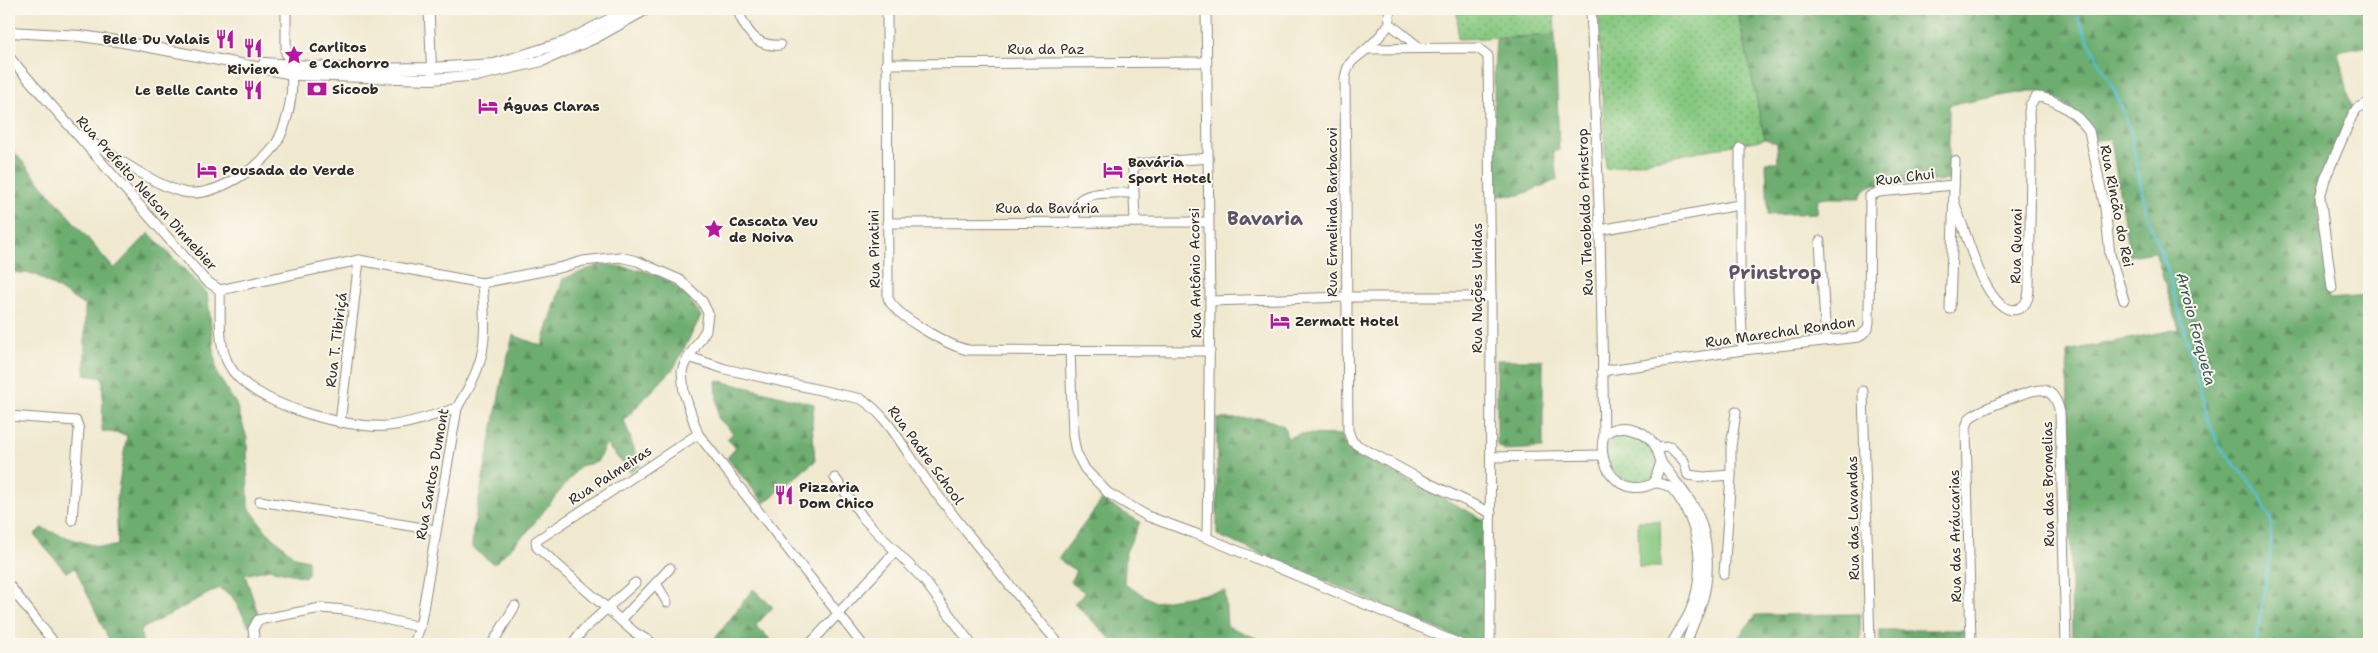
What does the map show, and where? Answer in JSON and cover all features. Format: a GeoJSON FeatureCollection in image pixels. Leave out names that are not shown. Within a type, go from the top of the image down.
{"type":"FeatureCollection","features":[{"type":"Feature","properties":{"kind":"main road"},"geometry":{"type":"LineString","coordinates":[[293,74],[293,68],[307,67],[431,74],[495,64],[539,51],[596,28],[630,9]]}},
{"type":"Feature","properties":{"kind":"main road"},"geometry":{"type":"LineString","coordinates":[[9,32],[81,36],[123,42],[293,74],[480,75],[542,61],[596,38],[647,9]]}},
{"type":"Feature","properties":{"kind":"main road"},"geometry":{"type":"LineString","coordinates":[[238,63],[280,65],[293,74]]}},
{"type":"Feature","properties":{"kind":"main road"},"geometry":{"type":"LineString","coordinates":[[254,67],[277,68],[280,65]]}},
{"type":"Feature","properties":{"kind":"street"},"geometry":{"type":"LineString","coordinates":[[73,131],[169,188],[194,194],[208,192],[245,172],[270,153],[280,137],[285,120],[293,74],[286,53],[286,9]]}},
{"type":"Feature","properties":{"kind":"street"},"geometry":{"type":"LineString","coordinates":[[429,9],[431,74]]}},
{"type":"Feature","properties":{"kind":"street"},"geometry":{"type":"LineString","coordinates":[[736,9],[749,34],[759,42],[771,46],[780,45]]}},
{"type":"Feature","properties":{"kind":"street","name":"Rua Piratini"},"geometry":{"type":"LineString","coordinates":[[887,9],[888,298],[895,309],[954,347],[968,350],[1210,352]]}},
{"type":"Feature","properties":{"kind":"street","name":"Rua Antônio Acorsi"},"geometry":{"type":"LineString","coordinates":[[1206,9],[1210,301],[1207,538]]}},
{"type":"Feature","properties":{"kind":"street"},"geometry":{"type":"LineString","coordinates":[[1389,9],[1390,24],[1420,48]]}},
{"type":"Feature","properties":{"kind":"street","name":"Rua Theobaldo Prinstrop"},"geometry":{"type":"LineString","coordinates":[[1591,9],[1600,230],[1602,415],[1604,435],[1602,455]]}},
{"type":"Feature","properties":{"kind":"street","name":"Rua Ermelinda Barbacovi"},"geometry":{"type":"LineString","coordinates":[[1390,24],[1367,49],[1355,56],[1349,64],[1345,79],[1348,431],[1352,441],[1420,479],[1491,512]]}},
{"type":"Feature","properties":{"kind":"street","name":"Rua Nações Unidas"},"geometry":{"type":"LineString","coordinates":[[1367,49],[1478,48],[1488,56],[1491,298],[1490,644]]}},
{"type":"Feature","properties":{"kind":"street"},"geometry":{"type":"LineString","coordinates":[[280,65],[286,53]]}},
{"type":"Feature","properties":{"kind":"street","name":"Rua Prefeito Nelson Dinnebier"},"geometry":{"type":"LineString","coordinates":[[9,57],[205,280],[220,290],[359,260],[482,283],[563,267],[583,261],[620,258],[637,260],[680,280],[702,301],[708,313],[706,330],[682,371],[682,381],[688,406],[698,434],[862,644]]}},
{"type":"Feature","properties":{"kind":"street","name":"Rua da Paz"},"geometry":{"type":"LineString","coordinates":[[886,64],[1206,62]]}},
{"type":"Feature","properties":{"kind":"street","name":"Rua Rincão do Rei"},"geometry":{"type":"LineString","coordinates":[[2030,105],[2036,97],[2050,100],[2069,111],[2089,131],[2105,208],[2110,255],[2124,300]]}},
{"type":"Feature","properties":{"kind":"street"},"geometry":{"type":"LineString","coordinates":[[2332,288],[2320,197],[2325,180],[2352,116],[2358,108],[2369,103]]}},
{"type":"Feature","properties":{"kind":"street","name":"Rua Quarai"},"geometry":{"type":"LineString","coordinates":[[1954,201],[1977,266],[1997,303],[2010,310],[2019,308],[2025,303],[2030,286],[2030,105]]}},
{"type":"Feature","properties":{"kind":"street"},"geometry":{"type":"LineString","coordinates":[[1740,148],[1740,294],[1743,350]]}},
{"type":"Feature","properties":{"kind":"street"},"geometry":{"type":"LineString","coordinates":[[1135,222],[1133,170],[1141,162],[1208,158]]}},
{"type":"Feature","properties":{"kind":"street"},"geometry":{"type":"LineString","coordinates":[[1950,309],[1955,161]]}},
{"type":"Feature","properties":{"kind":"street","name":"Rua Chui"},"geometry":{"type":"LineString","coordinates":[[1869,206],[1870,196],[1878,192],[1954,185]]}},
{"type":"Feature","properties":{"kind":"street"},"geometry":{"type":"LineString","coordinates":[[1074,222],[1079,202],[1084,197],[1092,194],[1134,193]]}},
{"type":"Feature","properties":{"kind":"street"},"geometry":{"type":"LineString","coordinates":[[1600,230],[1740,205]]}},
{"type":"Feature","properties":{"kind":"street","name":"Rua Marechal Rondon"},"geometry":{"type":"LineString","coordinates":[[1602,371],[1743,350],[1859,337],[1868,329],[1869,206]]}},
{"type":"Feature","properties":{"kind":"street","name":"Rua da Bavária"},"geometry":{"type":"LineString","coordinates":[[887,223],[1208,222]]}},
{"type":"Feature","properties":{"kind":"street"},"geometry":{"type":"LineString","coordinates":[[1820,241],[1826,340]]}},
{"type":"Feature","properties":{"kind":"street","name":"Rua T. Tibiriçá"},"geometry":{"type":"LineString","coordinates":[[340,423],[359,260]]}},
{"type":"Feature","properties":{"kind":"street","name":"Rua Santos Dumont"},"geometry":{"type":"LineString","coordinates":[[414,644],[420,627],[457,408],[473,380],[483,349],[485,324],[482,283]]}},
{"type":"Feature","properties":{"kind":"street"},"geometry":{"type":"LineString","coordinates":[[220,290],[224,352],[228,364],[238,377],[256,391],[276,402],[340,423],[387,426],[414,421],[457,408]]}},
{"type":"Feature","properties":{"kind":"street"},"geometry":{"type":"LineString","coordinates":[[1210,301],[1346,297],[1491,298]]}},
{"type":"Feature","properties":{"kind":"street"},"geometry":{"type":"LineString","coordinates":[[1070,350],[1073,436],[1076,452],[1085,469],[1108,493],[1147,516],[1207,538],[1460,644]]}},
{"type":"Feature","properties":{"kind":"street","name":"Rua Padre School"},"geometry":{"type":"LineString","coordinates":[[689,357],[725,369],[861,399],[871,404],[882,416],[926,480],[958,522],[1060,644]]}},
{"type":"Feature","properties":{"kind":"street","name":"Rua das Bromelias"},"geometry":{"type":"LineString","coordinates":[[1966,428],[1968,421],[1976,414],[2036,389],[2044,390],[2050,394],[2059,405],[2066,644]]}},
{"type":"Feature","properties":{"kind":"street","name":"Rua das Lavandas"},"geometry":{"type":"LineString","coordinates":[[1863,391],[1870,644]]}},
{"type":"Feature","properties":{"kind":"street"},"geometry":{"type":"LineString","coordinates":[[1724,574],[1731,475],[1731,447],[1736,412]]}},
{"type":"Feature","properties":{"kind":"street"},"geometry":{"type":"LineString","coordinates":[[1602,415],[1615,427],[1637,431],[1647,436],[1656,448],[1661,462],[1686,491],[1695,507],[1706,538],[1708,571],[1706,590],[1687,644]]}},
{"type":"Feature","properties":{"kind":"street"},"geometry":{"type":"LineString","coordinates":[[9,416],[76,421],[79,429],[72,520]]}},
{"type":"Feature","properties":{"kind":"street"},"geometry":{"type":"LineString","coordinates":[[1604,435],[1615,427]]}},
{"type":"Feature","properties":{"kind":"street","name":"Rua das Aráucarias"},"geometry":{"type":"LineString","coordinates":[[1966,428],[1971,644]]}},
{"type":"Feature","properties":{"kind":"street","name":"Rua Palmeiras"},"geometry":{"type":"LineString","coordinates":[[608,609],[537,546],[536,539],[698,434]]}},
{"type":"Feature","properties":{"kind":"street"},"geometry":{"type":"LineString","coordinates":[[1656,448],[1670,447],[1684,461],[1688,475],[1704,477],[1731,475]]}},
{"type":"Feature","properties":{"kind":"street"},"geometry":{"type":"LineString","coordinates":[[1491,457],[1602,455],[1608,471],[1620,483],[1640,488],[1654,483],[1669,485],[1677,495],[1695,529],[1699,549],[1699,573],[1694,600],[1672,643]]}},
{"type":"Feature","properties":{"kind":"street"},"geometry":{"type":"LineString","coordinates":[[1654,483],[1661,462]]}},
{"type":"Feature","properties":{"kind":"street"},"geometry":{"type":"LineString","coordinates":[[835,478],[864,518],[924,580],[971,644]]}},
{"type":"Feature","properties":{"kind":"street"},"geometry":{"type":"LineString","coordinates":[[260,501],[436,530]]}},
{"type":"Feature","properties":{"kind":"street"},"geometry":{"type":"LineString","coordinates":[[810,644],[895,552]]}},
{"type":"Feature","properties":{"kind":"street"},"geometry":{"type":"LineString","coordinates":[[622,619],[670,568]]}},
{"type":"Feature","properties":{"kind":"street"},"geometry":{"type":"LineString","coordinates":[[656,583],[667,602]]}},
{"type":"Feature","properties":{"kind":"street"},"geometry":{"type":"LineString","coordinates":[[572,644],[583,630],[635,584]]}},
{"type":"Feature","properties":{"kind":"street"},"geometry":{"type":"LineString","coordinates":[[9,585],[55,644]]}},
{"type":"Feature","properties":{"kind":"street"},"geometry":{"type":"LineString","coordinates":[[492,644],[515,606]]}},
{"type":"Feature","properties":{"kind":"street"},"geometry":{"type":"LineString","coordinates":[[254,644],[253,629],[255,622],[263,618],[321,608],[345,610],[420,627]]}},
{"type":"Feature","properties":{"kind":"street"},"geometry":{"type":"LineString","coordinates":[[608,609],[622,619],[634,632],[654,644]]}},
{"type":"Feature","properties":{"kind":"street"},"geometry":{"type":"LineString","coordinates":[[47,644],[48,633]]}},
{"type":"Feature","properties":{"kind":"green space"},"geometry":{"type":"Polygon","coordinates":[[[1457,9],[1554,9],[1555,35],[1458,39],[1457,9]]]}},
{"type":"Feature","properties":{"kind":"green space"},"geometry":{"type":"Polygon","coordinates":[[[1598,9],[1737,9],[1765,139],[1606,169],[1598,9]]]}},
{"type":"Feature","properties":{"kind":"green space"},"geometry":{"type":"Polygon","coordinates":[[[1737,9],[2369,9],[2369,46],[2338,52],[2352,109],[2322,177],[2316,201],[2329,299],[2369,296],[2369,644],[2072,644],[2067,351],[2179,329],[2155,252],[2129,256],[2111,139],[2095,140],[2083,117],[2044,91],[2030,91],[1949,105],[1949,180],[1870,186],[1863,190],[1860,198],[1818,198],[1817,213],[1768,215],[1766,162],[1778,162],[1777,143],[1765,139],[1737,9]]]}},
{"type":"Feature","properties":{"kind":"green space"},"geometry":{"type":"Polygon","coordinates":[[[1555,35],[1559,150],[1553,150],[1557,180],[1520,195],[1495,196],[1494,72],[1496,39],[1555,35]]]}},
{"type":"Feature","properties":{"kind":"green space"},"geometry":{"type":"Polygon","coordinates":[[[9,146],[114,269],[149,233],[207,293],[217,374],[236,404],[247,438],[248,506],[266,531],[295,557],[308,560],[308,573],[305,577],[269,569],[245,575],[259,616],[249,626],[232,596],[219,588],[140,630],[143,644],[111,644],[75,568],[66,572],[34,535],[41,528],[90,544],[110,547],[118,545],[116,502],[127,435],[102,431],[103,378],[85,375],[85,306],[35,274],[9,272],[9,146]]]}},
{"type":"Feature","properties":{"kind":"green space"},"geometry":{"type":"Polygon","coordinates":[[[601,264],[633,269],[659,276],[681,291],[701,316],[674,368],[624,420],[640,466],[630,472],[606,444],[597,462],[580,466],[527,532],[494,564],[472,548],[473,531],[503,375],[513,335],[542,346],[563,279],[601,264]]]}},
{"type":"Feature","properties":{"kind":"green space"},"geometry":{"type":"Polygon","coordinates":[[[1497,360],[1543,360],[1543,448],[1505,450],[1497,445],[1497,360]]]}},
{"type":"Feature","properties":{"kind":"green space"},"geometry":{"type":"Polygon","coordinates":[[[716,380],[814,404],[812,423],[815,461],[764,503],[727,458],[736,448],[727,439],[733,433],[718,418],[716,380]]]}},
{"type":"Feature","properties":{"kind":"green space"},"geometry":{"type":"Polygon","coordinates":[[[1263,418],[1284,426],[1287,438],[1301,434],[1342,435],[1347,446],[1353,451],[1486,521],[1486,644],[1473,644],[1217,535],[1217,419],[1263,418]]]}},
{"type":"Feature","properties":{"kind":"green space"},"geometry":{"type":"Polygon","coordinates":[[[1621,431],[1644,440],[1654,451],[1656,465],[1654,474],[1647,482],[1637,484],[1626,481],[1616,473],[1609,463],[1606,452],[1610,441],[1621,431]]]}},
{"type":"Feature","properties":{"kind":"green space"},"geometry":{"type":"Polygon","coordinates":[[[1102,500],[1140,522],[1126,552],[1124,584],[1155,602],[1225,591],[1227,626],[1271,644],[1116,644],[1074,603],[1086,593],[1070,582],[1076,571],[1058,559],[1102,500]]]}},
{"type":"Feature","properties":{"kind":"green space"},"geometry":{"type":"Polygon","coordinates":[[[1638,521],[1660,521],[1661,567],[1639,567],[1638,521]]]}},
{"type":"Feature","properties":{"kind":"green space"},"geometry":{"type":"Polygon","coordinates":[[[753,589],[773,607],[756,625],[775,644],[711,644],[753,589]]]}},
{"type":"Feature","properties":{"kind":"green space"},"geometry":{"type":"Polygon","coordinates":[[[1860,614],[1861,644],[1733,644],[1756,615],[1860,614]]]}},
{"type":"Feature","properties":{"kind":"green space"},"geometry":{"type":"Polygon","coordinates":[[[1880,630],[1965,630],[1965,644],[1880,644],[1880,630]]]}},
{"type":"Feature","properties":{"kind":"waterway","name":"Arroio Forqueta"},"geometry":{"type":"LineString","coordinates":[[2078,17],[2119,100],[2130,129],[2147,217],[2168,271],[2209,421],[2220,447],[2258,492],[2271,521],[2271,548],[2256,644]]}},
{"type":"Feature","properties":{"kind":"place","name":"Belle Du Valais"},"geometry":{"type":"Point","coordinates":[225,39]}},
{"type":"Feature","properties":{"kind":"place","name":"Riviera"},"geometry":{"type":"Point","coordinates":[253,48]}},
{"type":"Feature","properties":{"kind":"place","name":"Carlitos e Cachorro"},"geometry":{"type":"Point","coordinates":[294,55]}},
{"type":"Feature","properties":{"kind":"place","name":"Sicoob"},"geometry":{"type":"Point","coordinates":[317,89]}},
{"type":"Feature","properties":{"kind":"place","name":"Le Belle Canto"},"geometry":{"type":"Point","coordinates":[253,90]}},
{"type":"Feature","properties":{"kind":"place","name":"Águas Claras"},"geometry":{"type":"Point","coordinates":[488,106]}},
{"type":"Feature","properties":{"kind":"place","name":"Pousada do Verde"},"geometry":{"type":"Point","coordinates":[207,170]}},
{"type":"Feature","properties":{"kind":"place","name":"Bavária Sport Hotel"},"geometry":{"type":"Point","coordinates":[1113,170]}},
{"type":"Feature","properties":{"kind":"place","name":"Cascata Veu de Noiva"},"geometry":{"type":"Point","coordinates":[714,229]}},
{"type":"Feature","properties":{"kind":"place","name":"Zermatt Hotel"},"geometry":{"type":"Point","coordinates":[1280,321]}},
{"type":"Feature","properties":{"kind":"place","name":"Pizzaria Dom Chico"},"geometry":{"type":"Point","coordinates":[784,495]}},
{"type":"Feature","properties":{"kind":"district","name":"Bavaria"},"geometry":{"type":"Point","coordinates":[1265,218]}},
{"type":"Feature","properties":{"kind":"district","name":"Prinstrop"},"geometry":{"type":"Point","coordinates":[1775,272]}}]}
